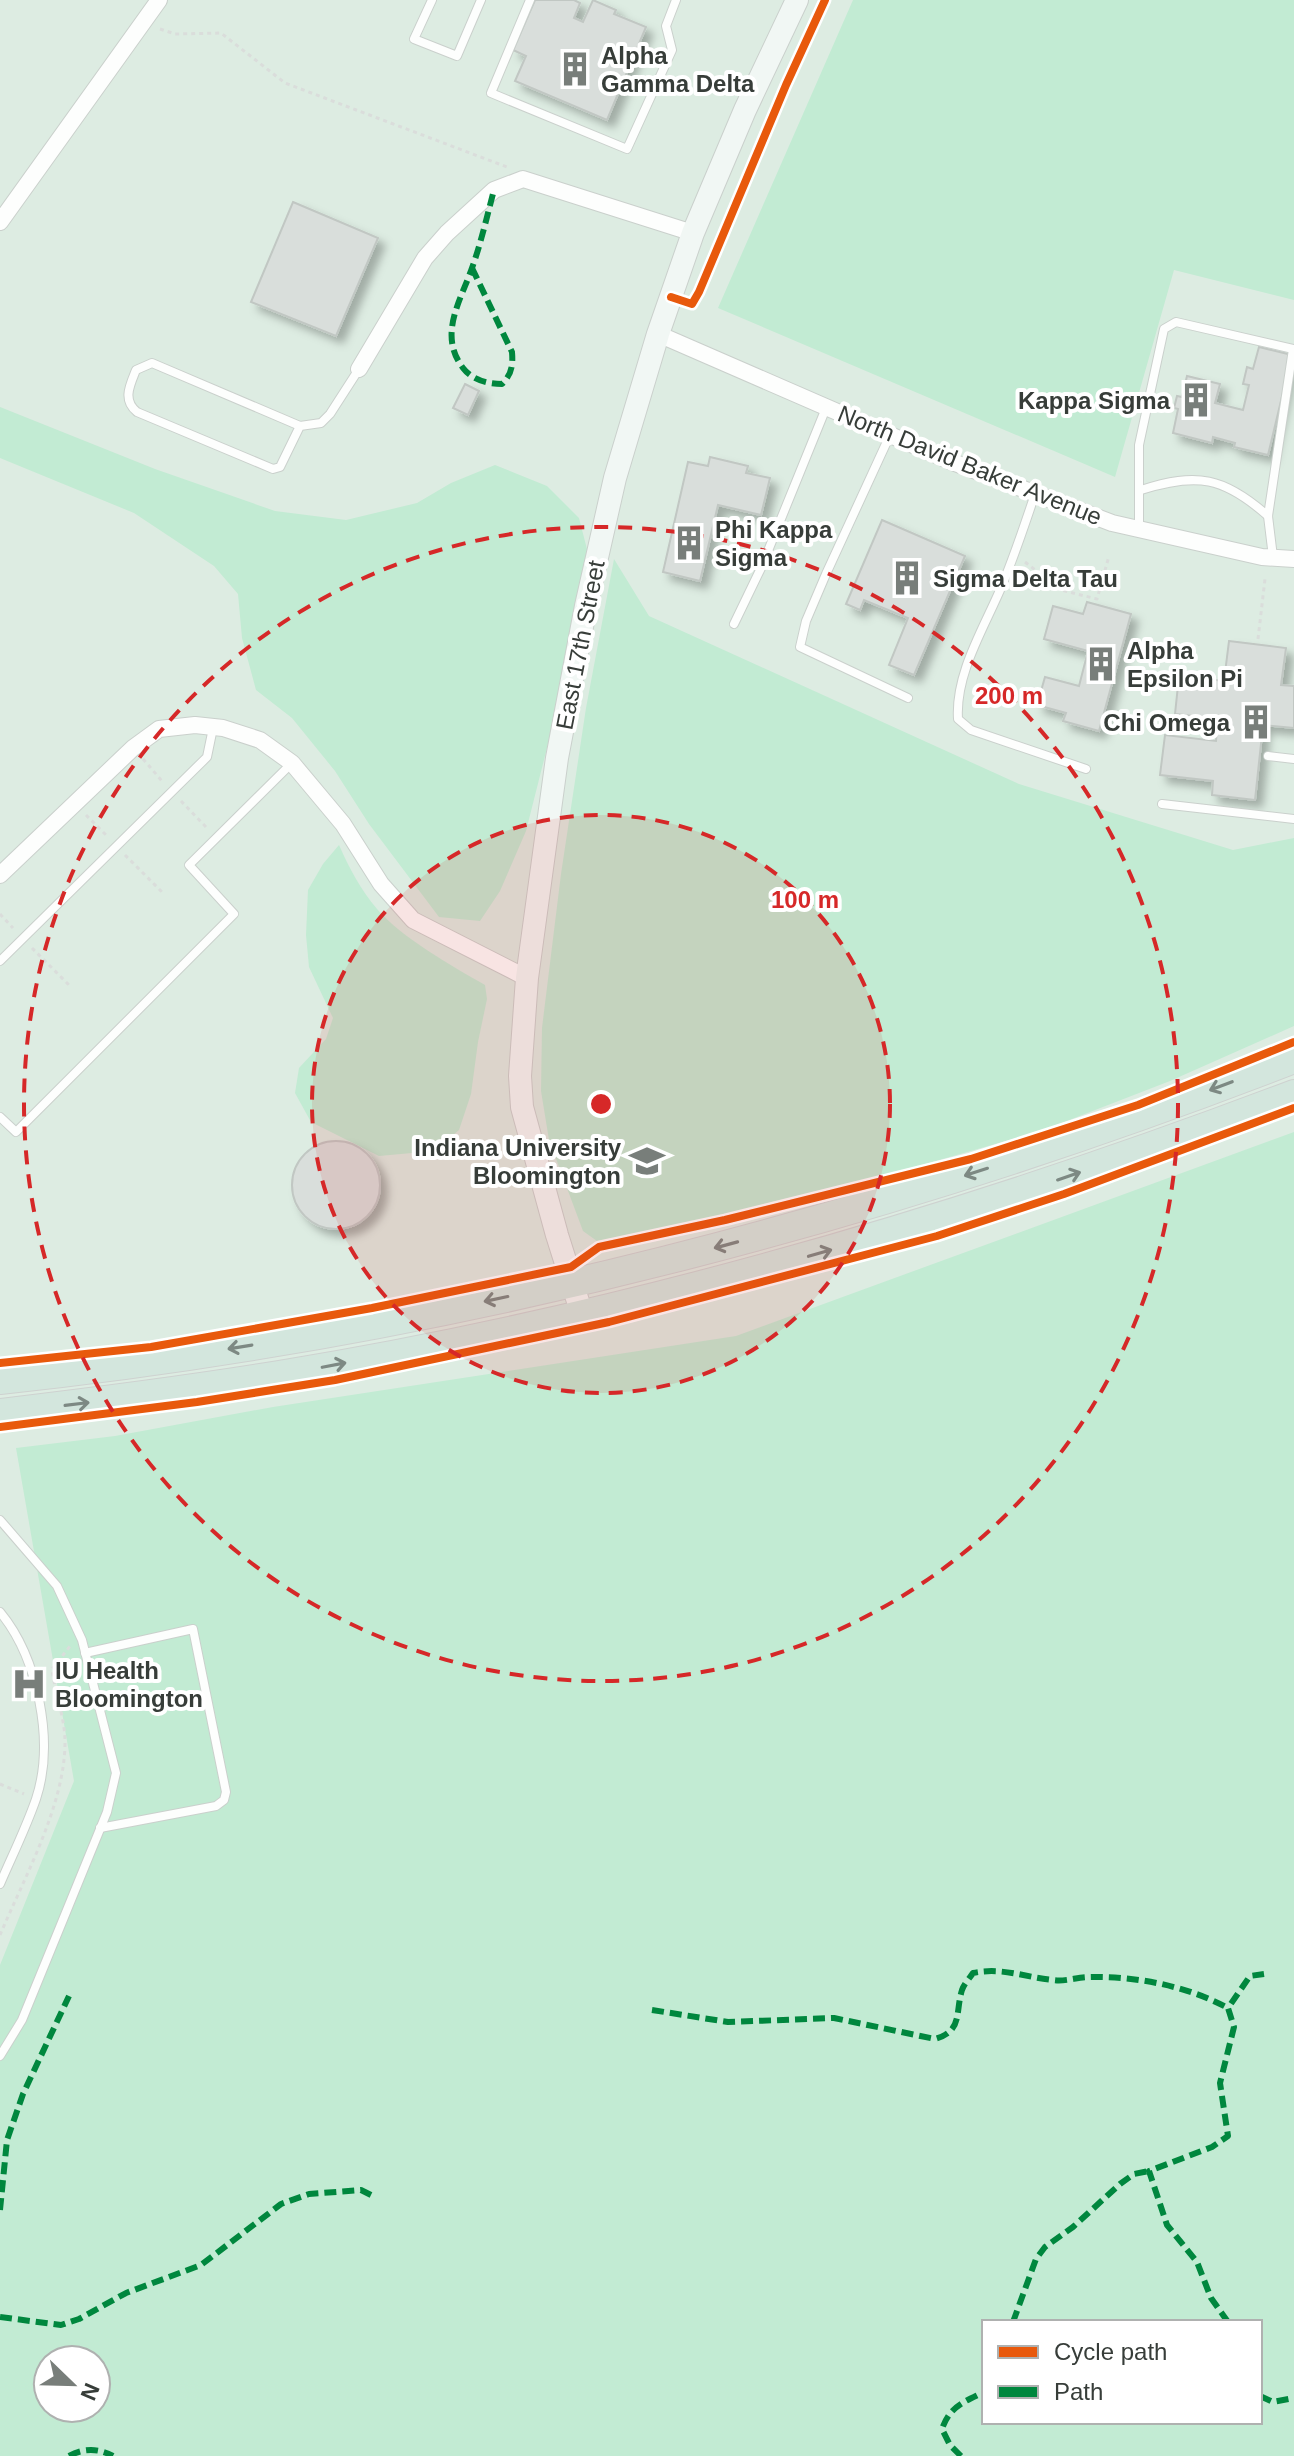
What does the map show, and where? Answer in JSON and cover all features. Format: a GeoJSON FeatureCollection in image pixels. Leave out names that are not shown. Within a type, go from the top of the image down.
{"type":"FeatureCollection","features":[{"type":"Feature","properties":{"kind":"highway"},"geometry":{"type":"LineString","coordinates":[[0,1380],[299,1338],[572,1282],[740,1241],[945,1182],[1115,1125],[1294,1059]]}},
{"type":"Feature","properties":{"kind":"highway"},"geometry":{"type":"LineString","coordinates":[[0,1413],[283,1374],[582,1314],[748,1273],[936,1219],[1084,1171],[1294,1094]]}},
{"type":"Feature","properties":{"kind":"main road","name":"East 17th Street"},"geometry":{"type":"LineString","coordinates":[[582,1314],[522,1107],[520,1076],[527,978],[557,758],[586,606],[615,478],[658,334],[693,233],[745,110],[797,0]]}},
{"type":"Feature","properties":{"kind":"street"},"geometry":{"type":"LineString","coordinates":[[0,222],[159,0]]}},
{"type":"Feature","properties":{"kind":"street"},"geometry":{"type":"LineString","coordinates":[[359,369],[433,249],[494,190],[523,179],[693,233]]}},
{"type":"Feature","properties":{"kind":"street","name":"North David Baker Avenue"},"geometry":{"type":"LineString","coordinates":[[658,334],[890,435],[1112,523],[1273,558],[1294,559]]}},
{"type":"Feature","properties":{"kind":"street"},"geometry":{"type":"LineString","coordinates":[[0,875],[133,748],[159,729],[195,725],[213,727],[260,740],[292,763],[343,824],[381,884],[413,920],[527,978]]}},
{"type":"Feature","properties":{"kind":"lane"},"geometry":{"type":"LineString","coordinates":[[432,0],[414,39],[457,56],[481,0]]}},
{"type":"Feature","properties":{"kind":"lane"},"geometry":{"type":"LineString","coordinates":[[530,0],[491,93],[627,149],[672,50],[666,26],[676,0]]}},
{"type":"Feature","properties":{"kind":"lane"},"geometry":{"type":"LineString","coordinates":[[1139,528],[1139,445],[1164,329],[1176,322],[1293,349],[1268,516],[1273,558]]}},
{"type":"Feature","properties":{"kind":"lane"},"geometry":{"type":"LineString","coordinates":[[300,426],[284,461],[280,467],[273,469],[137,412],[128,401],[128,392],[136,370],[152,363],[300,426],[321,423],[359,369]]}},
{"type":"Feature","properties":{"kind":"lane"},"geometry":{"type":"LineString","coordinates":[[734,624],[761,568],[826,407]]}},
{"type":"Feature","properties":{"kind":"lane"},"geometry":{"type":"LineString","coordinates":[[890,435],[806,621],[800,647],[908,698]]}},
{"type":"Feature","properties":{"kind":"lane"},"geometry":{"type":"LineString","coordinates":[[1141,490],[1181,479],[1199,479],[1246,497],[1268,516]]}},
{"type":"Feature","properties":{"kind":"lane"},"geometry":{"type":"LineString","coordinates":[[1035,494],[1014,556],[972,655],[957,702],[958,719],[971,730],[1086,769]]}},
{"type":"Feature","properties":{"kind":"lane"},"geometry":{"type":"LineString","coordinates":[[0,961],[207,757],[213,727]]}},
{"type":"Feature","properties":{"kind":"lane"},"geometry":{"type":"LineString","coordinates":[[1268,756],[1294,759]]}},
{"type":"Feature","properties":{"kind":"lane"},"geometry":{"type":"LineString","coordinates":[[0,1117],[16,1132],[234,914],[189,865],[292,763]]}},
{"type":"Feature","properties":{"kind":"lane"},"geometry":{"type":"LineString","coordinates":[[1162,804],[1294,819]]}},
{"type":"Feature","properties":{"kind":"lane"},"geometry":{"type":"LineString","coordinates":[[0,1520],[57,1586],[82,1640],[116,1773],[107,1812],[22,2020],[0,2056]]}},
{"type":"Feature","properties":{"kind":"lane"},"geometry":{"type":"LineString","coordinates":[[0,1612],[24,1649],[37,1686],[43,1734],[41,1777],[36,1798],[0,1884]]}},
{"type":"Feature","properties":{"kind":"lane"},"geometry":{"type":"LineString","coordinates":[[85,1653],[193,1629],[226,1792],[224,1800],[216,1806],[100,1828]]}},
{"type":"Feature","properties":{"kind":"path"},"geometry":{"type":"LineString","coordinates":[[145,19],[157,28],[175,34],[221,33],[285,83],[505,165],[523,179]]}},
{"type":"Feature","properties":{"kind":"path"},"geometry":{"type":"LineString","coordinates":[[1014,556],[1061,590],[1097,599],[1109,556]]}},
{"type":"Feature","properties":{"kind":"path"},"geometry":{"type":"LineString","coordinates":[[1258,639],[1265,579]]}},
{"type":"Feature","properties":{"kind":"path"},"geometry":{"type":"LineString","coordinates":[[0,914],[69,985]]}},
{"type":"Feature","properties":{"kind":"shaded area","name":"Indiana University Bloomington"},"geometry":{"type":"Polygon","coordinates":[[[0,0],[1294,0],[1294,2456],[0,2456],[0,0]]]}},
{"type":"Feature","properties":{"kind":"green space"},"geometry":{"type":"Polygon","coordinates":[[[853,0],[1294,0],[1294,300],[1174,270],[1115,477],[718,308],[853,0]]]}},
{"type":"Feature","properties":{"kind":"green space"},"geometry":{"type":"Polygon","coordinates":[[[0,407],[155,469],[275,511],[346,520],[417,503],[451,483],[495,465],[547,486],[579,518],[589,557],[551,732],[526,831],[500,891],[480,921],[439,917],[369,824],[335,771],[292,718],[256,690],[242,638],[238,594],[214,566],[134,513],[0,458],[0,407]]]}},
{"type":"Feature","properties":{"kind":"green space"},"geometry":{"type":"Polygon","coordinates":[[[614,559],[649,616],[1019,784],[1233,850],[1294,838],[1294,1026],[1170,1081],[1041,1131],[831,1191],[690,1222],[622,1241],[597,1241],[583,1231],[549,1140],[541,1091],[542,1028],[586,708],[614,559]]]}},
{"type":"Feature","properties":{"kind":"green space"},"geometry":{"type":"Polygon","coordinates":[[[339,845],[361,886],[387,920],[428,951],[485,985],[487,999],[471,1094],[459,1130],[434,1151],[379,1156],[311,1122],[295,1093],[299,1068],[326,1039],[333,1018],[309,967],[306,935],[308,890],[339,845]]]}},
{"type":"Feature","properties":{"kind":"green space"},"geometry":{"type":"Polygon","coordinates":[[[1294,1132],[1294,2456],[0,2456],[0,1965],[74,1781],[16,1448],[115,1436],[273,1407],[736,1336],[1294,1132]]]}},
{"type":"Feature","properties":{"kind":"building","name":"Alpha Gamma Delta"},"geometry":{"type":"Polygon","coordinates":[[[535,0],[574,0],[580,3],[574,18],[583,22],[593,0],[616,10],[614,14],[646,27],[607,120],[515,81],[526,56],[513,50],[535,0]]]}},
{"type":"Feature","properties":{"kind":"building"},"geometry":{"type":"Polygon","coordinates":[[[293,202],[378,238],[336,336],[251,302],[293,202]]]}},
{"type":"Feature","properties":{"kind":"building","name":"Kappa Sigma"},"geometry":{"type":"Polygon","coordinates":[[[1259,347],[1292,355],[1268,455],[1234,447],[1235,443],[1213,437],[1212,443],[1173,433],[1178,409],[1174,408],[1177,396],[1182,397],[1187,376],[1220,384],[1215,403],[1243,410],[1249,385],[1243,384],[1247,367],[1253,369],[1259,347]]]}},
{"type":"Feature","properties":{"kind":"building"},"geometry":{"type":"Polygon","coordinates":[[[465,384],[479,391],[468,415],[453,408],[465,384]]]}},
{"type":"Feature","properties":{"kind":"building","name":"Phi Kappa Sigma"},"geometry":{"type":"Polygon","coordinates":[[[710,457],[748,466],[746,473],[770,478],[761,515],[718,505],[700,581],[663,572],[688,462],[708,466],[710,457]]]}},
{"type":"Feature","properties":{"kind":"building","name":"Sigma Delta Tau"},"geometry":{"type":"Polygon","coordinates":[[[882,520],[965,556],[914,675],[889,665],[908,618],[864,600],[860,610],[846,604],[882,520]]]}},
{"type":"Feature","properties":{"kind":"building","name":"Alpha Epsilon Pi"},"geometry":{"type":"Polygon","coordinates":[[[1087,602],[1131,614],[1099,731],[1063,721],[1066,713],[1037,705],[1045,677],[1079,686],[1088,651],[1044,639],[1053,606],[1083,614],[1087,602]]]}},
{"type":"Feature","properties":{"kind":"building","name":"Chi Omega"},"geometry":{"type":"Polygon","coordinates":[[[1229,641],[1286,648],[1281,685],[1294,686],[1294,728],[1263,725],[1255,800],[1212,795],[1213,781],[1160,775],[1165,735],[1216,741],[1218,719],[1175,714],[1179,676],[1224,681],[1229,641]]]}},
{"type":"Feature","properties":{"kind":"building"},"geometry":{"type":"Polygon","coordinates":[[[336,1141],[353,1144],[367,1154],[377,1168],[380,1185],[377,1202],[367,1216],[353,1226],[336,1229],[319,1226],[305,1216],[295,1202],[292,1185],[295,1168],[305,1154],[319,1144],[336,1141]]]}},
{"type":"Feature","properties":{"kind":"marked path"},"geometry":{"type":"LineString","coordinates":[[472,268],[512,352],[511,369],[502,384],[471,376],[456,356],[452,343],[457,306],[475,259],[494,190]]}},
{"type":"Feature","properties":{"kind":"marked path"},"geometry":{"type":"LineString","coordinates":[[652,2010],[728,2022],[834,2018],[935,2039],[944,2036],[954,2026],[962,1990],[973,1973],[994,1971],[1058,1980],[1125,1978],[1178,1988],[1228,2008]]}},
{"type":"Feature","properties":{"kind":"marked path"},"geometry":{"type":"LineString","coordinates":[[1227,2320],[1211,2298],[1197,2262],[1167,2225],[1149,2171],[1212,2147],[1228,2136],[1220,2083],[1234,2027],[1228,2008],[1250,1976],[1264,1974]]}},
{"type":"Feature","properties":{"kind":"marked path"},"geometry":{"type":"LineString","coordinates":[[0,2210],[7,2140],[23,2094],[69,1996]]}},
{"type":"Feature","properties":{"kind":"marked path"},"geometry":{"type":"LineString","coordinates":[[1014,2320],[1036,2259],[1045,2247],[1073,2227],[1120,2184],[1134,2174],[1149,2171]]}},
{"type":"Feature","properties":{"kind":"marked path"},"geometry":{"type":"LineString","coordinates":[[0,2317],[61,2325],[79,2319],[126,2293],[201,2265],[281,2204],[309,2194],[361,2190],[371,2195]]}},
{"type":"Feature","properties":{"kind":"marked path"},"geometry":{"type":"LineString","coordinates":[[961,2456],[950,2445],[942,2429],[954,2410],[982,2393]]}},
{"type":"Feature","properties":{"kind":"marked path"},"geometry":{"type":"LineString","coordinates":[[1262,2397],[1273,2402],[1294,2398]]}},
{"type":"Feature","properties":{"kind":"marked path"},"geometry":{"type":"LineString","coordinates":[[69,2456],[91,2450],[113,2456]]}},
{"type":"Feature","properties":{"kind":"cycle path"},"geometry":{"type":"LineString","coordinates":[[671,297],[692,304],[699,292],[825,0]]}},
{"type":"Feature","properties":{"kind":"cycle path"},"geometry":{"type":"LineString","coordinates":[[0,1363],[151,1347],[372,1308],[571,1267],[599,1247],[725,1220],[971,1159],[1138,1105],[1294,1042]]}},
{"type":"Feature","properties":{"kind":"cycle path"},"geometry":{"type":"LineString","coordinates":[[0,1427],[197,1402],[335,1380],[609,1322],[937,1236],[1064,1194],[1294,1108]]}},
{"type":"Feature","properties":{"kind":"place","name":"Alpha Gamma Delta"},"geometry":{"type":"Point","coordinates":[575,69]}},
{"type":"Feature","properties":{"kind":"place","name":"Kappa Sigma"},"geometry":{"type":"Point","coordinates":[1196,400]}},
{"type":"Feature","properties":{"kind":"place","name":"Phi Kappa Sigma"},"geometry":{"type":"Point","coordinates":[689,543]}},
{"type":"Feature","properties":{"kind":"place","name":"Sigma Delta Tau"},"geometry":{"type":"Point","coordinates":[907,578]}},
{"type":"Feature","properties":{"kind":"place","name":"Alpha Epsilon Pi"},"geometry":{"type":"Point","coordinates":[1101,664]}},
{"type":"Feature","properties":{"kind":"place","name":"Chi Omega"},"geometry":{"type":"Point","coordinates":[1256,722]}},
{"type":"Feature","properties":{"kind":"place","name":"Indiana University Bloomington"},"geometry":{"type":"Point","coordinates":[647,1161]}},
{"type":"Feature","properties":{"kind":"place","name":"IU Health Bloomington"},"geometry":{"type":"Point","coordinates":[29,1684]}}]}
